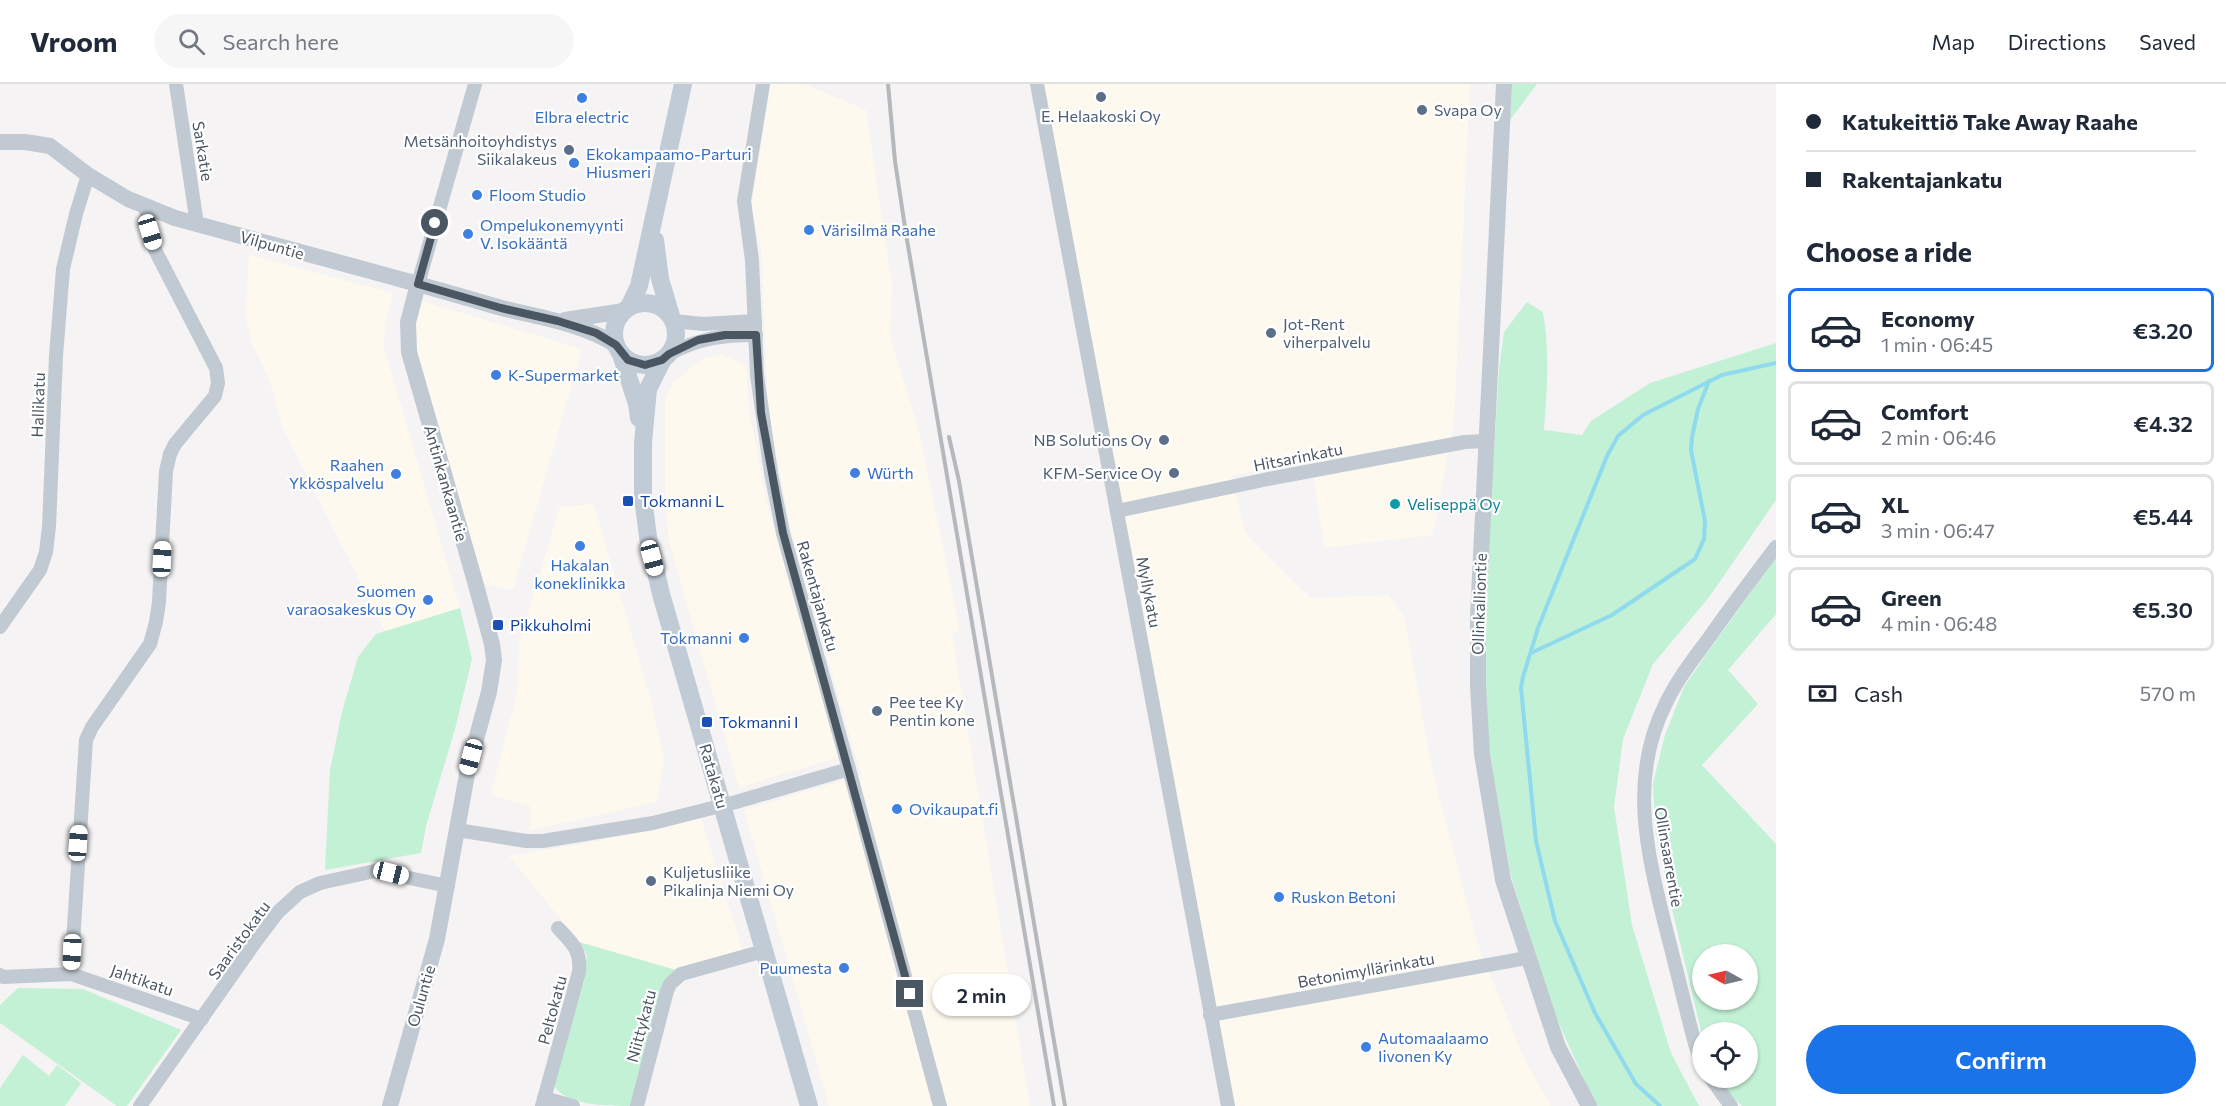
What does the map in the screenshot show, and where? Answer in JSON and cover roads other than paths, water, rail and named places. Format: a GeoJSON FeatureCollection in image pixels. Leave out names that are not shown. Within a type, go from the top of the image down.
{"type":"FeatureCollection","features":[{"type":"Feature","properties":{"kind":"main road"},"geometry":{"type":"LineString","coordinates":[[654,221],[660,279],[673,319],[676,338],[666,357],[645,365],[636,364],[618,349],[614,330],[639,286],[683,84]]}},
{"type":"Feature","properties":{"kind":"main road"},"geometry":{"type":"LineString","coordinates":[[627,309],[638,303],[648,303],[665,309],[673,319]]}},
{"type":"Feature","properties":{"kind":"main road","name":"Ratakatu"},"geometry":{"type":"LineString","coordinates":[[618,349],[637,404],[643,443]]}},
{"type":"Feature","properties":{"kind":"main road","name":"Ratakatu"},"geometry":{"type":"LineString","coordinates":[[666,357],[648,389],[643,443],[644,508],[652,558],[809,1106]]}},
{"type":"Feature","properties":{"kind":"street","name":"Sarkatie"},"geometry":{"type":"LineString","coordinates":[[176,84],[197,224]]}},
{"type":"Feature","properties":{"kind":"street","name":"Antinkankaantie"},"geometry":{"type":"LineString","coordinates":[[448,886],[468,769],[489,692],[494,660],[483,611],[409,352],[408,322],[476,84]]}},
{"type":"Feature","properties":{"kind":"street","name":"Rakentajankatu"},"geometry":{"type":"LineString","coordinates":[[763,84],[744,201],[751,243],[761,413],[783,533],[940,1106]]}},
{"type":"Feature","properties":{"kind":"street","name":"Myllykatu"},"geometry":{"type":"LineString","coordinates":[[1037,84],[1228,1106]]}},
{"type":"Feature","properties":{"kind":"street","name":"Ollinkalliontie"},"geometry":{"type":"LineString","coordinates":[[1504,84],[1478,617],[1478,686],[1482,743],[1503,880],[1558,1047],[1589,1106]]}},
{"type":"Feature","properties":{"kind":"street","name":"Vilpuntie"},"geometry":{"type":"LineString","coordinates":[[0,142],[25,142],[50,147],[88,175],[146,208],[501,308],[558,321],[596,333],[618,349]]}},
{"type":"Feature","properties":{"kind":"street","name":"Hallikatu"},"geometry":{"type":"LineString","coordinates":[[0,627],[40,570],[46,552],[63,269],[88,175]]}},
{"type":"Feature","properties":{"kind":"street"},"geometry":{"type":"LineString","coordinates":[[71,974],[86,740],[92,727],[150,644],[159,602],[166,471],[170,454],[175,444],[215,396],[218,383],[216,368],[155,250],[146,208]]}},
{"type":"Feature","properties":{"kind":"street","name":"Vilpuntie"},"geometry":{"type":"LineString","coordinates":[[558,321],[627,309]]}},
{"type":"Feature","properties":{"kind":"street"},"geometry":{"type":"LineString","coordinates":[[673,319],[755,328]]}},
{"type":"Feature","properties":{"kind":"street"},"geometry":{"type":"LineString","coordinates":[[666,357],[698,340],[755,328]]}},
{"type":"Feature","properties":{"kind":"street","name":"Hitsarinkatu"},"geometry":{"type":"LineString","coordinates":[[1117,511],[1338,466],[1465,442],[1486,441]]}},
{"type":"Feature","properties":{"kind":"street","name":"Ollinsaarentie"},"geometry":{"type":"LineString","coordinates":[[1692,1032],[1658,896],[1645,831],[1643,784],[1647,755],[1654,729],[1665,703],[1683,672],[1776,547]]}},
{"type":"Feature","properties":{"kind":"street"},"geometry":{"type":"LineString","coordinates":[[457,830],[526,841],[543,841],[653,823],[849,769]]}},
{"type":"Feature","properties":{"kind":"street","name":"Saaristokatu"},"geometry":{"type":"LineString","coordinates":[[140,1106],[276,915],[309,886],[375,871],[448,886]]}},
{"type":"Feature","properties":{"kind":"street","name":"Ouluntie"},"geometry":{"type":"LineString","coordinates":[[390,1106],[437,939],[448,886]]}},
{"type":"Feature","properties":{"kind":"street","name":"Peltokatu"},"geometry":{"type":"LineString","coordinates":[[543,1102],[579,972],[580,959],[577,951],[558,928]]}},
{"type":"Feature","properties":{"kind":"street","name":"Niittykatu"},"geometry":{"type":"LineString","coordinates":[[637,1106],[670,984],[681,974],[765,951]]}},
{"type":"Feature","properties":{"kind":"street","name":"Betonimyllärinkatu"},"geometry":{"type":"LineString","coordinates":[[1210,1015],[1527,958]]}},
{"type":"Feature","properties":{"kind":"street","name":"Jahtikatu"},"geometry":{"type":"LineString","coordinates":[[1,978],[71,974],[202,1019]]}},
{"type":"Feature","properties":{"kind":"street"},"geometry":{"type":"LineString","coordinates":[[1718,1088],[1731,1106]]}},
{"type":"Feature","properties":{"kind":"street"},"geometry":{"type":"LineString","coordinates":[[543,1102],[573,1106]]}},
{"type":"Feature","properties":{"kind":"waterway"},"geometry":{"type":"LineString","coordinates":[[1660,1106],[1636,1084],[1595,1013],[1555,921],[1536,841],[1521,688],[1538,628],[1607,456],[1618,436],[1643,415],[1722,375],[1776,363]]}},
{"type":"Feature","properties":{"kind":"waterway"},"geometry":{"type":"LineString","coordinates":[[1531,653],[1612,615],[1695,559],[1704,539],[1705,521],[1691,450],[1692,437],[1698,409],[1709,381]]}},
{"type":"Feature","properties":{"kind":"railway"},"geometry":{"type":"LineString","coordinates":[[888,84],[895,161],[906,234],[1054,1106]]}},
{"type":"Feature","properties":{"kind":"railway"},"geometry":{"type":"LineString","coordinates":[[949,437],[959,481],[1065,1106]]}},
{"type":"Feature","properties":{"kind":"place","name":"E. Helaakoski Oy"},"geometry":{"type":"Point","coordinates":[1101,97]}},
{"type":"Feature","properties":{"kind":"place","name":"Elbra electric"},"geometry":{"type":"Point","coordinates":[582,98]}},
{"type":"Feature","properties":{"kind":"place","name":"Svapa Oy"},"geometry":{"type":"Point","coordinates":[1422,110]}},
{"type":"Feature","properties":{"kind":"place","name":"Metsänhoitoyhdistys Siikalakeus"},"geometry":{"type":"Point","coordinates":[569,150]}},
{"type":"Feature","properties":{"kind":"place","name":"Ekokampaamo-Parturi Hiusmeri"},"geometry":{"type":"Point","coordinates":[574,163]}},
{"type":"Feature","properties":{"kind":"place","name":"Floom Studio"},"geometry":{"type":"Point","coordinates":[477,195]}},
{"type":"Feature","properties":{"kind":"place","name":"Värisilmä Raahe"},"geometry":{"type":"Point","coordinates":[809,230]}},
{"type":"Feature","properties":{"kind":"place","name":"Ompelukonemyynti V. Isokääntä"},"geometry":{"type":"Point","coordinates":[468,234]}},
{"type":"Feature","properties":{"kind":"place","name":"Jot-Rent viherpalvelu"},"geometry":{"type":"Point","coordinates":[1271,333]}},
{"type":"Feature","properties":{"kind":"place","name":"K-Supermarket"},"geometry":{"type":"Point","coordinates":[496,375]}},
{"type":"Feature","properties":{"kind":"place","name":"NB Solutions Oy"},"geometry":{"type":"Point","coordinates":[1164,440]}},
{"type":"Feature","properties":{"kind":"place","name":"Würth"},"geometry":{"type":"Point","coordinates":[855,473]}},
{"type":"Feature","properties":{"kind":"place","name":"KFM-Service Oy"},"geometry":{"type":"Point","coordinates":[1174,473]}},
{"type":"Feature","properties":{"kind":"place","name":"Raahen Ykköspalvelu"},"geometry":{"type":"Point","coordinates":[396,474]}},
{"type":"Feature","properties":{"kind":"place","name":"Tokmanni L"},"geometry":{"type":"Point","coordinates":[628,501]}},
{"type":"Feature","properties":{"kind":"place","name":"Veliseppä Oy"},"geometry":{"type":"Point","coordinates":[1395,504]}},
{"type":"Feature","properties":{"kind":"place","name":"Hakalan koneklinikka"},"geometry":{"type":"Point","coordinates":[580,546]}},
{"type":"Feature","properties":{"kind":"place","name":"Suomen varaosakeskus Oy"},"geometry":{"type":"Point","coordinates":[428,600]}},
{"type":"Feature","properties":{"kind":"place","name":"Pikkuholmi"},"geometry":{"type":"Point","coordinates":[498,625]}},
{"type":"Feature","properties":{"kind":"place","name":"Tokmanni"},"geometry":{"type":"Point","coordinates":[744,638]}},
{"type":"Feature","properties":{"kind":"place","name":"Pee tee Ky Pentin kone"},"geometry":{"type":"Point","coordinates":[877,711]}},
{"type":"Feature","properties":{"kind":"place","name":"Tokmanni I"},"geometry":{"type":"Point","coordinates":[707,722]}},
{"type":"Feature","properties":{"kind":"place","name":"Ovikaupat.fi"},"geometry":{"type":"Point","coordinates":[897,809]}},
{"type":"Feature","properties":{"kind":"place","name":"Kuljetusliike Pikalinja Niemi Oy"},"geometry":{"type":"Point","coordinates":[651,881]}},
{"type":"Feature","properties":{"kind":"place","name":"Ruskon Betoni"},"geometry":{"type":"Point","coordinates":[1279,897]}},
{"type":"Feature","properties":{"kind":"place","name":"Puumesta"},"geometry":{"type":"Point","coordinates":[844,968]}},
{"type":"Feature","properties":{"kind":"place","name":"Automaalaamo Iivonen Ky"},"geometry":{"type":"Point","coordinates":[1366,1047]}}]}
